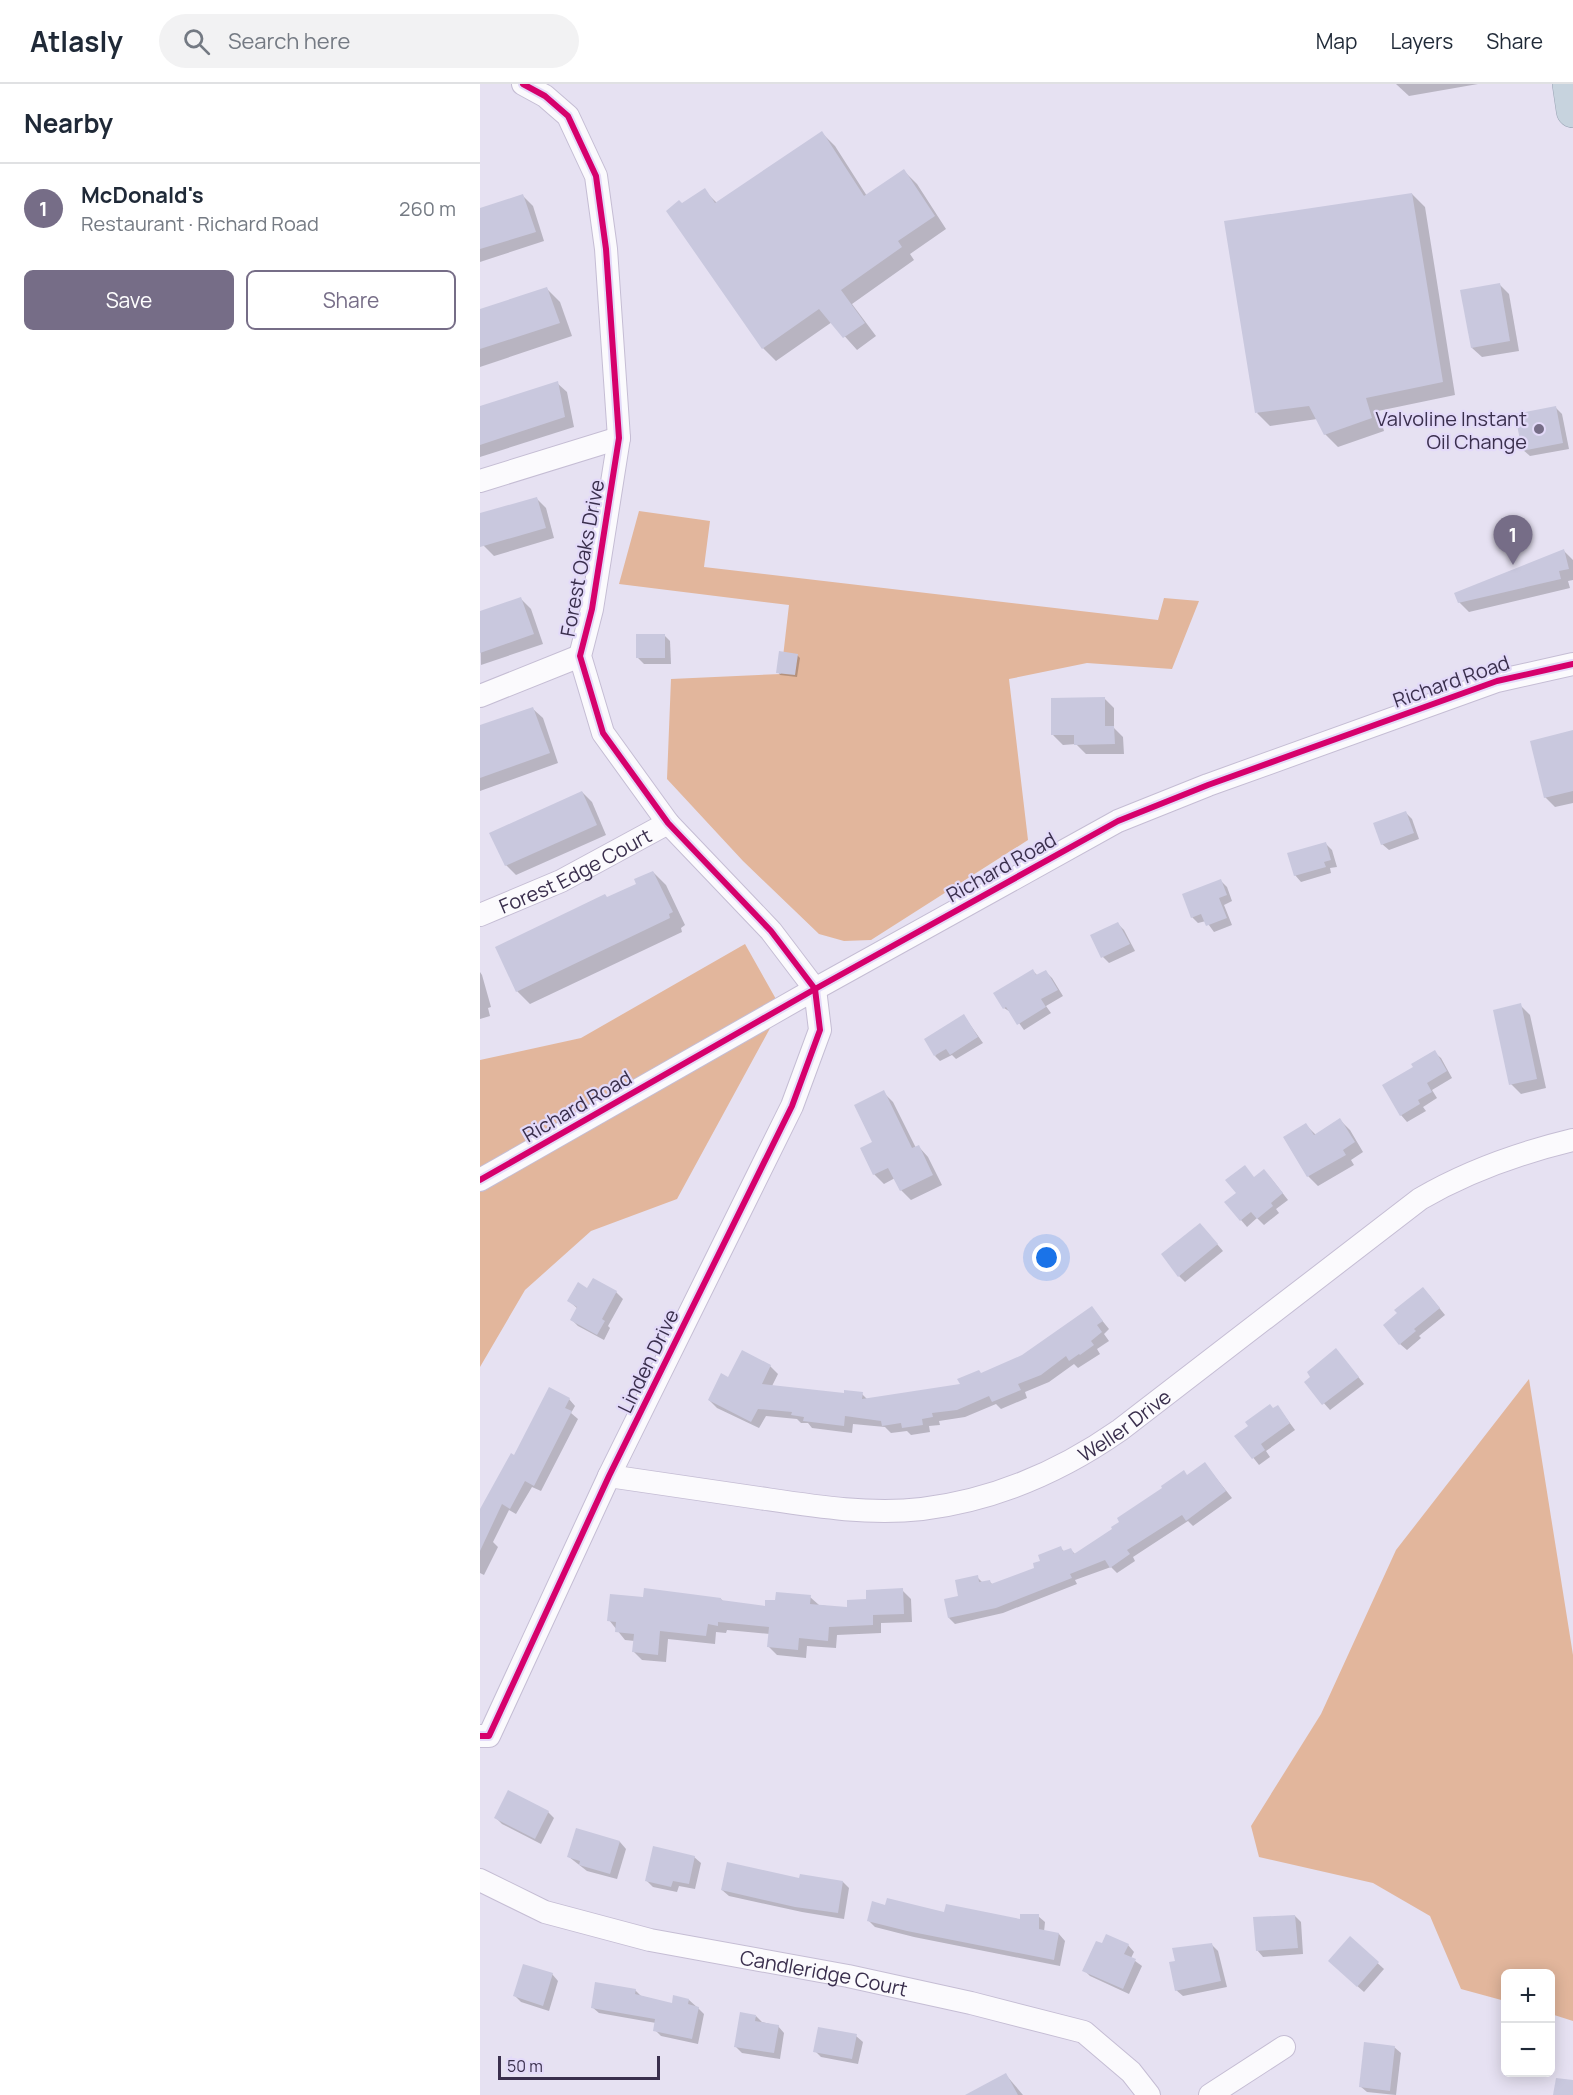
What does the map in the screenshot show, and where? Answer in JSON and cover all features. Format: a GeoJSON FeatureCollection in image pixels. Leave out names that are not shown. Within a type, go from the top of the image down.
{"type":"FeatureCollection","features":[{"type":"Feature","properties":{"kind":"highway"},"geometry":{"type":"LineString","coordinates":[[1569,84],[1573,111]]}},
{"type":"Feature","properties":{"kind":"street","name":"Forest Oaks Drive"},"geometry":{"type":"LineString","coordinates":[[523,84],[545,96],[568,116],[596,176],[606,249],[619,438],[592,609],[580,656],[603,733],[668,823],[771,931],[815,989]]}},
{"type":"Feature","properties":{"kind":"street"},"geometry":{"type":"LineString","coordinates":[[480,481],[619,438]]}},
{"type":"Feature","properties":{"kind":"street"},"geometry":{"type":"LineString","coordinates":[[480,696],[580,656]]}},
{"type":"Feature","properties":{"kind":"street","name":"Richard Road"},"geometry":{"type":"LineString","coordinates":[[480,1180],[815,989],[1118,821],[1208,785],[1497,681],[1573,664]]}},
{"type":"Feature","properties":{"kind":"street","name":"Forest Edge Court"},"geometry":{"type":"LineString","coordinates":[[480,915],[561,881],[668,823]]}},
{"type":"Feature","properties":{"kind":"street","name":"Linden Drive"},"geometry":{"type":"LineString","coordinates":[[483,1741],[609,1476],[792,1106],[820,1030],[815,989]]}},
{"type":"Feature","properties":{"kind":"street","name":"Weller Drive"},"geometry":{"type":"LineString","coordinates":[[609,1476],[816,1507],[867,1511],[945,1506],[1024,1484],[1073,1461],[1120,1430],[1420,1198],[1478,1169],[1573,1140]]}},
{"type":"Feature","properties":{"kind":"street","name":"Candleridge Court"},"geometry":{"type":"LineString","coordinates":[[480,1880],[545,1912],[650,1940],[849,1976],[971,2003],[1084,2032],[1131,2072],[1149,2095]]}},
{"type":"Feature","properties":{"kind":"street"},"geometry":{"type":"LineString","coordinates":[[1210,2095],[1284,2047]]}},
{"type":"Feature","properties":{"kind":"shaded area"},"geometry":{"type":"Polygon","coordinates":[[[639,511],[710,521],[704,567],[1158,620],[1164,598],[1199,601],[1172,669],[1087,663],[1009,679],[1028,840],[871,940],[844,941],[819,934],[743,861],[667,779],[671,679],[781,674],[789,605],[619,584],[639,511]]]}},
{"type":"Feature","properties":{"kind":"shaded area"},"geometry":{"type":"Polygon","coordinates":[[[745,944],[781,1008],[677,1199],[591,1231],[525,1290],[480,1367],[480,1060],[581,1038],[745,944]]]}},
{"type":"Feature","properties":{"kind":"shaded area"},"geometry":{"type":"Polygon","coordinates":[[[1529,1379],[1573,1655],[1573,2021],[1555,2015],[1555,1969],[1501,1969],[1501,2000],[1461,1989],[1430,1916],[1373,1883],[1259,1857],[1251,1826],[1321,1714],[1396,1550],[1529,1379]]]}},
{"type":"Feature","properties":{"kind":"building"},"geometry":{"type":"Polygon","coordinates":[[[822,131],[864,196],[904,169],[935,216],[898,241],[902,247],[841,290],[865,323],[843,338],[819,309],[762,349],[666,211],[679,200],[682,203],[705,188],[715,203],[822,131]]]}},
{"type":"Feature","properties":{"kind":"building"},"geometry":{"type":"Polygon","coordinates":[[[1412,193],[1443,382],[1366,398],[1372,418],[1324,435],[1309,406],[1255,413],[1224,221],[1412,193]]]}},
{"type":"Feature","properties":{"kind":"building"},"geometry":{"type":"Polygon","coordinates":[[[523,194],[536,232],[480,249],[480,208],[523,194]]]}},
{"type":"Feature","properties":{"kind":"building"},"geometry":{"type":"Polygon","coordinates":[[[1500,283],[1510,341],[1471,348],[1460,290],[1500,283]]]}},
{"type":"Feature","properties":{"kind":"building"},"geometry":{"type":"Polygon","coordinates":[[[547,287],[560,323],[480,349],[480,309],[547,287]]]}},
{"type":"Feature","properties":{"kind":"building"},"geometry":{"type":"Polygon","coordinates":[[[558,381],[565,417],[480,445],[480,406],[558,381]]]}},
{"type":"Feature","properties":{"kind":"building","name":"Valvoline Instant Oil Change"},"geometry":{"type":"Polygon","coordinates":[[[1556,406],[1563,443],[1522,451],[1515,414],[1556,406]]]}},
{"type":"Feature","properties":{"kind":"building"},"geometry":{"type":"Polygon","coordinates":[[[537,497],[546,528],[480,547],[480,513],[537,497]]]}},
{"type":"Feature","properties":{"kind":"building"},"geometry":{"type":"Polygon","coordinates":[[[1564,549],[1569,569],[1559,571],[1561,579],[1458,603],[1454,593],[1564,549]]]}},
{"type":"Feature","properties":{"kind":"building"},"geometry":{"type":"Polygon","coordinates":[[[521,597],[534,634],[480,653],[480,611],[521,597]]]}},
{"type":"Feature","properties":{"kind":"building"},"geometry":{"type":"Polygon","coordinates":[[[636,634],[665,634],[665,658],[636,658],[636,634]]]}},
{"type":"Feature","properties":{"kind":"building"},"geometry":{"type":"Polygon","coordinates":[[[779,651],[798,654],[795,675],[776,673],[779,651]]]}},
{"type":"Feature","properties":{"kind":"building"},"geometry":{"type":"Polygon","coordinates":[[[1105,697],[1105,726],[1114,726],[1115,744],[1074,745],[1074,735],[1051,735],[1051,698],[1105,697]]]}},
{"type":"Feature","properties":{"kind":"building"},"geometry":{"type":"Polygon","coordinates":[[[533,707],[550,753],[480,778],[480,725],[533,707]]]}},
{"type":"Feature","properties":{"kind":"building"},"geometry":{"type":"Polygon","coordinates":[[[1573,730],[1573,791],[1544,798],[1530,741],[1573,730]]]}},
{"type":"Feature","properties":{"kind":"building"},"geometry":{"type":"Polygon","coordinates":[[[582,791],[597,825],[505,866],[489,833],[582,791]]]}},
{"type":"Feature","properties":{"kind":"building"},"geometry":{"type":"Polygon","coordinates":[[[1406,811],[1414,833],[1381,845],[1373,823],[1406,811]]]}},
{"type":"Feature","properties":{"kind":"building"},"geometry":{"type":"Polygon","coordinates":[[[1326,842],[1331,860],[1324,862],[1326,867],[1294,876],[1287,853],[1326,842]]]}},
{"type":"Feature","properties":{"kind":"building"},"geometry":{"type":"Polygon","coordinates":[[[653,871],[673,912],[669,914],[670,918],[516,992],[495,947],[605,894],[607,897],[636,884],[634,879],[653,871]]]}},
{"type":"Feature","properties":{"kind":"building"},"geometry":{"type":"Polygon","coordinates":[[[1221,879],[1227,895],[1219,898],[1227,918],[1206,926],[1201,914],[1191,918],[1182,894],[1221,879]]]}},
{"type":"Feature","properties":{"kind":"building"},"geometry":{"type":"Polygon","coordinates":[[[1118,922],[1130,944],[1101,958],[1090,935],[1118,922]]]}},
{"type":"Feature","properties":{"kind":"building"},"geometry":{"type":"Polygon","coordinates":[[[1033,969],[1036,975],[1046,970],[1058,990],[1041,999],[1046,1007],[1017,1025],[1006,1007],[1003,1009],[993,993],[1033,969]]]}},
{"type":"Feature","properties":{"kind":"building"},"geometry":{"type":"Polygon","coordinates":[[[1521,1003],[1537,1079],[1509,1085],[1493,1010],[1521,1003]]]}},
{"type":"Feature","properties":{"kind":"building"},"geometry":{"type":"Polygon","coordinates":[[[964,1014],[978,1037],[950,1055],[946,1049],[934,1056],[924,1039],[964,1014]]]}},
{"type":"Feature","properties":{"kind":"building"},"geometry":{"type":"Polygon","coordinates":[[[1435,1050],[1447,1071],[1427,1083],[1432,1092],[1418,1100],[1420,1104],[1400,1116],[1382,1085],[1413,1067],[1411,1064],[1435,1050]]]}},
{"type":"Feature","properties":{"kind":"building"},"geometry":{"type":"Polygon","coordinates":[[[884,1090],[912,1148],[919,1145],[933,1175],[900,1191],[888,1168],[873,1175],[860,1148],[872,1142],[854,1105],[884,1090]]]}},
{"type":"Feature","properties":{"kind":"building"},"geometry":{"type":"Polygon","coordinates":[[[1340,1118],[1355,1142],[1343,1150],[1346,1155],[1307,1177],[1283,1137],[1306,1123],[1314,1135],[1340,1118]]]}},
{"type":"Feature","properties":{"kind":"building"},"geometry":{"type":"Polygon","coordinates":[[[1245,1165],[1254,1177],[1264,1169],[1283,1193],[1271,1203],[1273,1206],[1257,1219],[1251,1212],[1240,1221],[1224,1202],[1236,1193],[1225,1180],[1245,1165]]]}},
{"type":"Feature","properties":{"kind":"building"},"geometry":{"type":"Polygon","coordinates":[[[1200,1223],[1218,1244],[1178,1277],[1161,1254],[1200,1223]]]}},
{"type":"Feature","properties":{"kind":"building"},"geometry":{"type":"Polygon","coordinates":[[[593,1278],[617,1291],[602,1319],[605,1321],[597,1335],[570,1320],[577,1307],[567,1301],[578,1282],[587,1288],[593,1278]]]}},
{"type":"Feature","properties":{"kind":"building"},"geometry":{"type":"Polygon","coordinates":[[[1423,1287],[1440,1308],[1414,1329],[1416,1331],[1399,1345],[1383,1325],[1397,1313],[1394,1310],[1423,1287]]]}},
{"type":"Feature","properties":{"kind":"building"},"geometry":{"type":"Polygon","coordinates":[[[1092,1306],[1103,1321],[1097,1325],[1102,1332],[1091,1341],[1094,1345],[1080,1355],[1069,1361],[1066,1356],[1041,1375],[1018,1384],[1021,1390],[992,1402],[989,1396],[957,1410],[932,1413],[933,1417],[922,1419],[923,1425],[902,1428],[901,1423],[882,1426],[881,1421],[845,1416],[844,1426],[803,1421],[804,1417],[791,1415],[792,1412],[758,1409],[751,1422],[708,1400],[721,1373],[728,1377],[742,1350],[771,1365],[762,1384],[844,1393],[844,1390],[863,1392],[862,1399],[960,1384],[957,1379],[979,1370],[981,1373],[1022,1355],[1092,1306]]]}},
{"type":"Feature","properties":{"kind":"building"},"geometry":{"type":"Polygon","coordinates":[[[1336,1348],[1359,1377],[1322,1405],[1304,1382],[1310,1377],[1307,1372],[1336,1348]]]}},
{"type":"Feature","properties":{"kind":"building"},"geometry":{"type":"Polygon","coordinates":[[[549,1387],[570,1398],[565,1408],[572,1411],[534,1486],[525,1481],[510,1509],[502,1504],[480,1551],[480,1509],[511,1453],[514,1455],[549,1387]]]}},
{"type":"Feature","properties":{"kind":"building"},"geometry":{"type":"Polygon","coordinates":[[[1270,1404],[1273,1408],[1278,1405],[1290,1423],[1261,1444],[1265,1450],[1252,1459],[1234,1436],[1248,1426],[1245,1422],[1270,1404]]]}},
{"type":"Feature","properties":{"kind":"building"},"geometry":{"type":"Polygon","coordinates":[[[1205,1462],[1226,1491],[1186,1521],[1182,1515],[1127,1550],[1130,1554],[1110,1568],[1105,1560],[1070,1574],[1072,1578],[996,1608],[948,1618],[944,1599],[958,1596],[955,1580],[978,1575],[979,1582],[990,1580],[991,1584],[1034,1568],[1033,1563],[1040,1561],[1038,1555],[1061,1546],[1063,1551],[1071,1548],[1074,1554],[1112,1529],[1111,1527],[1119,1522],[1117,1518],[1162,1488],[1161,1486],[1184,1470],[1187,1475],[1205,1462]]]}},
{"type":"Feature","properties":{"kind":"building"},"geometry":{"type":"Polygon","coordinates":[[[644,1588],[765,1606],[765,1600],[775,1600],[776,1592],[811,1595],[810,1604],[847,1607],[847,1600],[866,1599],[866,1590],[903,1588],[904,1614],[873,1615],[873,1625],[829,1627],[828,1641],[799,1638],[798,1650],[767,1647],[769,1627],[718,1622],[718,1626],[708,1624],[706,1636],[660,1631],[658,1655],[632,1652],[634,1634],[615,1632],[616,1622],[607,1621],[610,1594],[643,1597],[644,1588]]]}},
{"type":"Feature","properties":{"kind":"building"},"geometry":{"type":"Polygon","coordinates":[[[508,1790],[549,1811],[535,1839],[494,1818],[508,1790]]]}},
{"type":"Feature","properties":{"kind":"building"},"geometry":{"type":"Polygon","coordinates":[[[576,1828],[620,1841],[610,1874],[579,1865],[580,1861],[567,1857],[576,1828]]]}},
{"type":"Feature","properties":{"kind":"building"},"geometry":{"type":"Polygon","coordinates":[[[653,1846],[695,1856],[689,1884],[673,1881],[671,1887],[645,1881],[653,1846]]]}},
{"type":"Feature","properties":{"kind":"building"},"geometry":{"type":"Polygon","coordinates":[[[727,1862],[799,1878],[800,1874],[843,1881],[838,1913],[795,1907],[721,1890],[727,1862]]]}},
{"type":"Feature","properties":{"kind":"building"},"geometry":{"type":"Polygon","coordinates":[[[887,1898],[944,1912],[946,1904],[1020,1919],[1020,1914],[1039,1914],[1039,1929],[1059,1933],[1054,1960],[867,1921],[872,1901],[885,1905],[887,1898]]]}},
{"type":"Feature","properties":{"kind":"building"},"geometry":{"type":"Polygon","coordinates":[[[1295,1915],[1298,1948],[1256,1951],[1253,1917],[1295,1915]]]}},
{"type":"Feature","properties":{"kind":"building"},"geometry":{"type":"Polygon","coordinates":[[[1106,1934],[1129,1944],[1124,1954],[1136,1959],[1123,1989],[1082,1971],[1096,1941],[1102,1943],[1106,1934]]]}},
{"type":"Feature","properties":{"kind":"building"},"geometry":{"type":"Polygon","coordinates":[[[1350,1936],[1379,1962],[1357,1987],[1328,1961],[1350,1936]]]}},
{"type":"Feature","properties":{"kind":"building"},"geometry":{"type":"Polygon","coordinates":[[[1212,1943],[1221,1981],[1175,1991],[1169,1962],[1175,1961],[1172,1948],[1212,1943]]]}},
{"type":"Feature","properties":{"kind":"building"},"geometry":{"type":"Polygon","coordinates":[[[523,1964],[553,1973],[543,2006],[513,1996],[523,1964]]]}},
{"type":"Feature","properties":{"kind":"building"},"geometry":{"type":"Polygon","coordinates":[[[595,1982],[636,1989],[635,1994],[672,2003],[673,1995],[689,1999],[688,2004],[699,2007],[692,2039],[653,2031],[655,2019],[591,2008],[595,1982]]]}},
{"type":"Feature","properties":{"kind":"building"},"geometry":{"type":"Polygon","coordinates":[[[740,2012],[756,2015],[755,2021],[779,2025],[774,2053],[734,2047],[740,2012]]]}},
{"type":"Feature","properties":{"kind":"building"},"geometry":{"type":"Polygon","coordinates":[[[818,2027],[857,2034],[852,2059],[813,2052],[818,2027]]]}},
{"type":"Feature","properties":{"kind":"building"},"geometry":{"type":"Polygon","coordinates":[[[1364,2042],[1395,2046],[1390,2091],[1359,2087],[1364,2042]]]}},
{"type":"Feature","properties":{"kind":"building"},"geometry":{"type":"Polygon","coordinates":[[[1006,2073],[1018,2095],[965,2095],[1006,2073]]]}},
{"type":"Feature","properties":{"kind":"building"},"geometry":{"type":"Polygon","coordinates":[[[1556,2078],[1573,2080],[1573,2095],[1553,2095],[1556,2078]]]}},
{"type":"Feature","properties":{"kind":"cycle path"},"geometry":{"type":"LineString","coordinates":[[480,1736],[489,1736],[609,1476],[792,1106],[820,1030],[815,989],[771,931],[668,823],[603,733],[580,656],[592,609],[619,438],[606,249],[596,176],[568,116],[545,96],[523,84]]}},
{"type":"Feature","properties":{"kind":"cycle path"},"geometry":{"type":"LineString","coordinates":[[480,1180],[815,989],[1118,821],[1208,785],[1497,681],[1573,664]]}},
{"type":"Feature","properties":{"kind":"place","name":"Valvoline Instant Oil Change"},"geometry":{"type":"Point","coordinates":[1539,429]}},
{"type":"Feature","properties":{"kind":"place","name":"McDonald's"},"geometry":{"type":"Point","coordinates":[1513,565]}}]}
